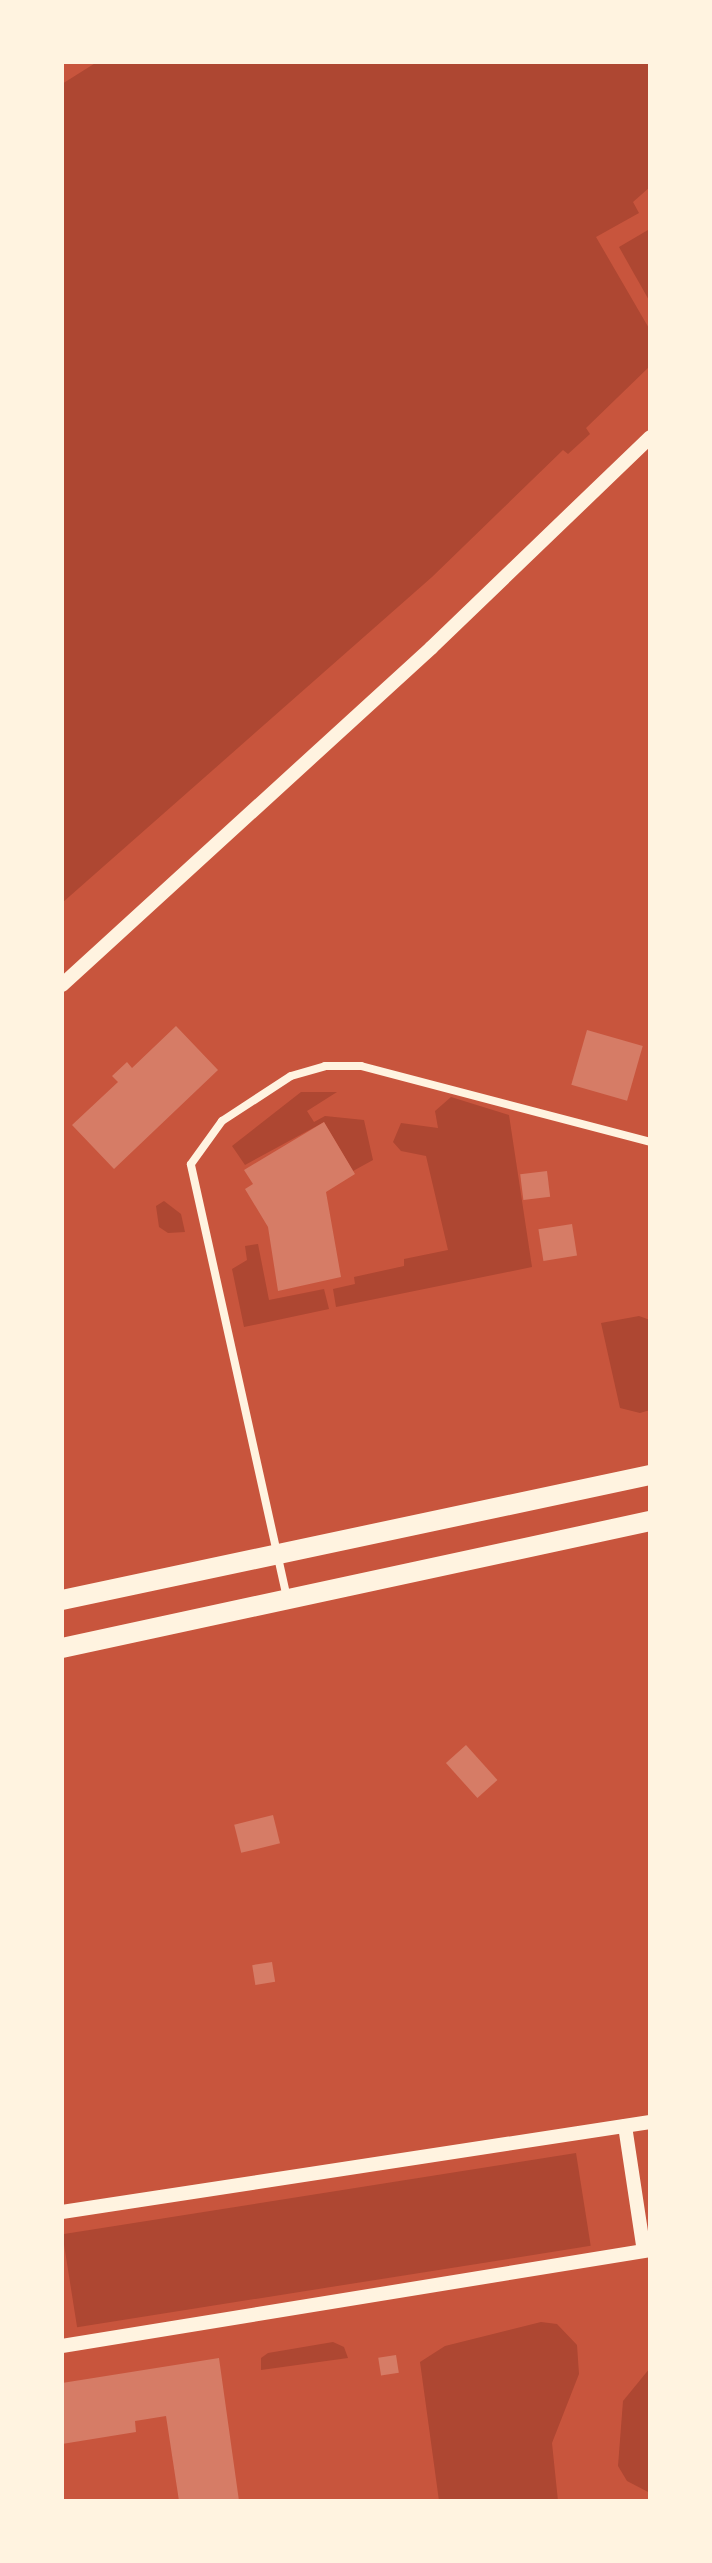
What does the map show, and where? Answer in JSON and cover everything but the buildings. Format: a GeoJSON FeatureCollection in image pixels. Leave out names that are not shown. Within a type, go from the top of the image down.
{"type":"FeatureCollection","features":[{"type":"Feature","properties":{"kind":"main road"},"geometry":{"type":"LineString","coordinates":[[62,1600],[650,1475]]}},
{"type":"Feature","properties":{"kind":"main road"},"geometry":{"type":"LineString","coordinates":[[62,1648],[650,1521]]}},
{"type":"Feature","properties":{"kind":"street"},"geometry":{"type":"LineString","coordinates":[[62,985],[431,648],[650,437]]}},
{"type":"Feature","properties":{"kind":"street"},"geometry":{"type":"LineString","coordinates":[[287,1598],[191,1164],[222,1121],[291,1076],[325,1066],[361,1066],[650,1142]]}},
{"type":"Feature","properties":{"kind":"street"},"geometry":{"type":"LineString","coordinates":[[62,2212],[650,2122]]}},
{"type":"Feature","properties":{"kind":"street"},"geometry":{"type":"LineString","coordinates":[[62,2346],[647,2251],[625,2126]]}},
{"type":"Feature","properties":{"kind":"shaded area"},"geometry":{"type":"Polygon","coordinates":[[[97,62],[650,62],[650,187],[633,202],[639,213],[596,237],[650,330],[650,366],[586,428],[590,434],[568,454],[563,450],[432,577],[62,903],[62,84],[97,62]]]}},
{"type":"Feature","properties":{"kind":"shaded area"},"geometry":{"type":"Polygon","coordinates":[[[648,230],[650,234],[650,302],[619,247],[648,230]]]}},
{"type":"Feature","properties":{"kind":"shaded area"},"geometry":{"type":"Polygon","coordinates":[[[301,1092],[337,1092],[307,1111],[314,1122],[325,1116],[364,1120],[373,1160],[353,1171],[324,1122],[245,1165],[232,1146],[301,1092]]]}},
{"type":"Feature","properties":{"kind":"shaded area"},"geometry":{"type":"Polygon","coordinates":[[[451,1097],[509,1115],[532,1267],[336,1307],[333,1289],[355,1284],[354,1277],[404,1266],[404,1259],[448,1250],[426,1156],[401,1151],[393,1142],[401,1123],[438,1128],[435,1111],[451,1097]]]}},
{"type":"Feature","properties":{"kind":"shaded area"},"geometry":{"type":"Polygon","coordinates":[[[164,1201],[181,1214],[185,1232],[168,1233],[159,1227],[156,1206],[164,1201]]]}},
{"type":"Feature","properties":{"kind":"shaded area"},"geometry":{"type":"Polygon","coordinates":[[[258,1244],[269,1300],[324,1289],[329,1309],[244,1327],[232,1269],[247,1260],[245,1246],[258,1244]]]}},
{"type":"Feature","properties":{"kind":"shaded area"},"geometry":{"type":"Polygon","coordinates":[[[639,1316],[650,1320],[650,1410],[640,1413],[620,1408],[601,1323],[639,1316]]]}},
{"type":"Feature","properties":{"kind":"shaded area"},"geometry":{"type":"Polygon","coordinates":[[[576,2153],[591,2246],[77,2327],[62,2234],[576,2153]]]}},
{"type":"Feature","properties":{"kind":"shaded area"},"geometry":{"type":"Polygon","coordinates":[[[541,2322],[557,2324],[577,2345],[579,2374],[552,2443],[558,2501],[439,2501],[420,2362],[445,2346],[541,2322]]]}},
{"type":"Feature","properties":{"kind":"shaded area"},"geometry":{"type":"Polygon","coordinates":[[[333,2342],[344,2347],[348,2358],[261,2370],[261,2358],[268,2353],[333,2342]]]}},
{"type":"Feature","properties":{"kind":"shaded area"},"geometry":{"type":"Polygon","coordinates":[[[650,2368],[650,2493],[627,2481],[618,2466],[623,2401],[650,2368]]]}}]}
